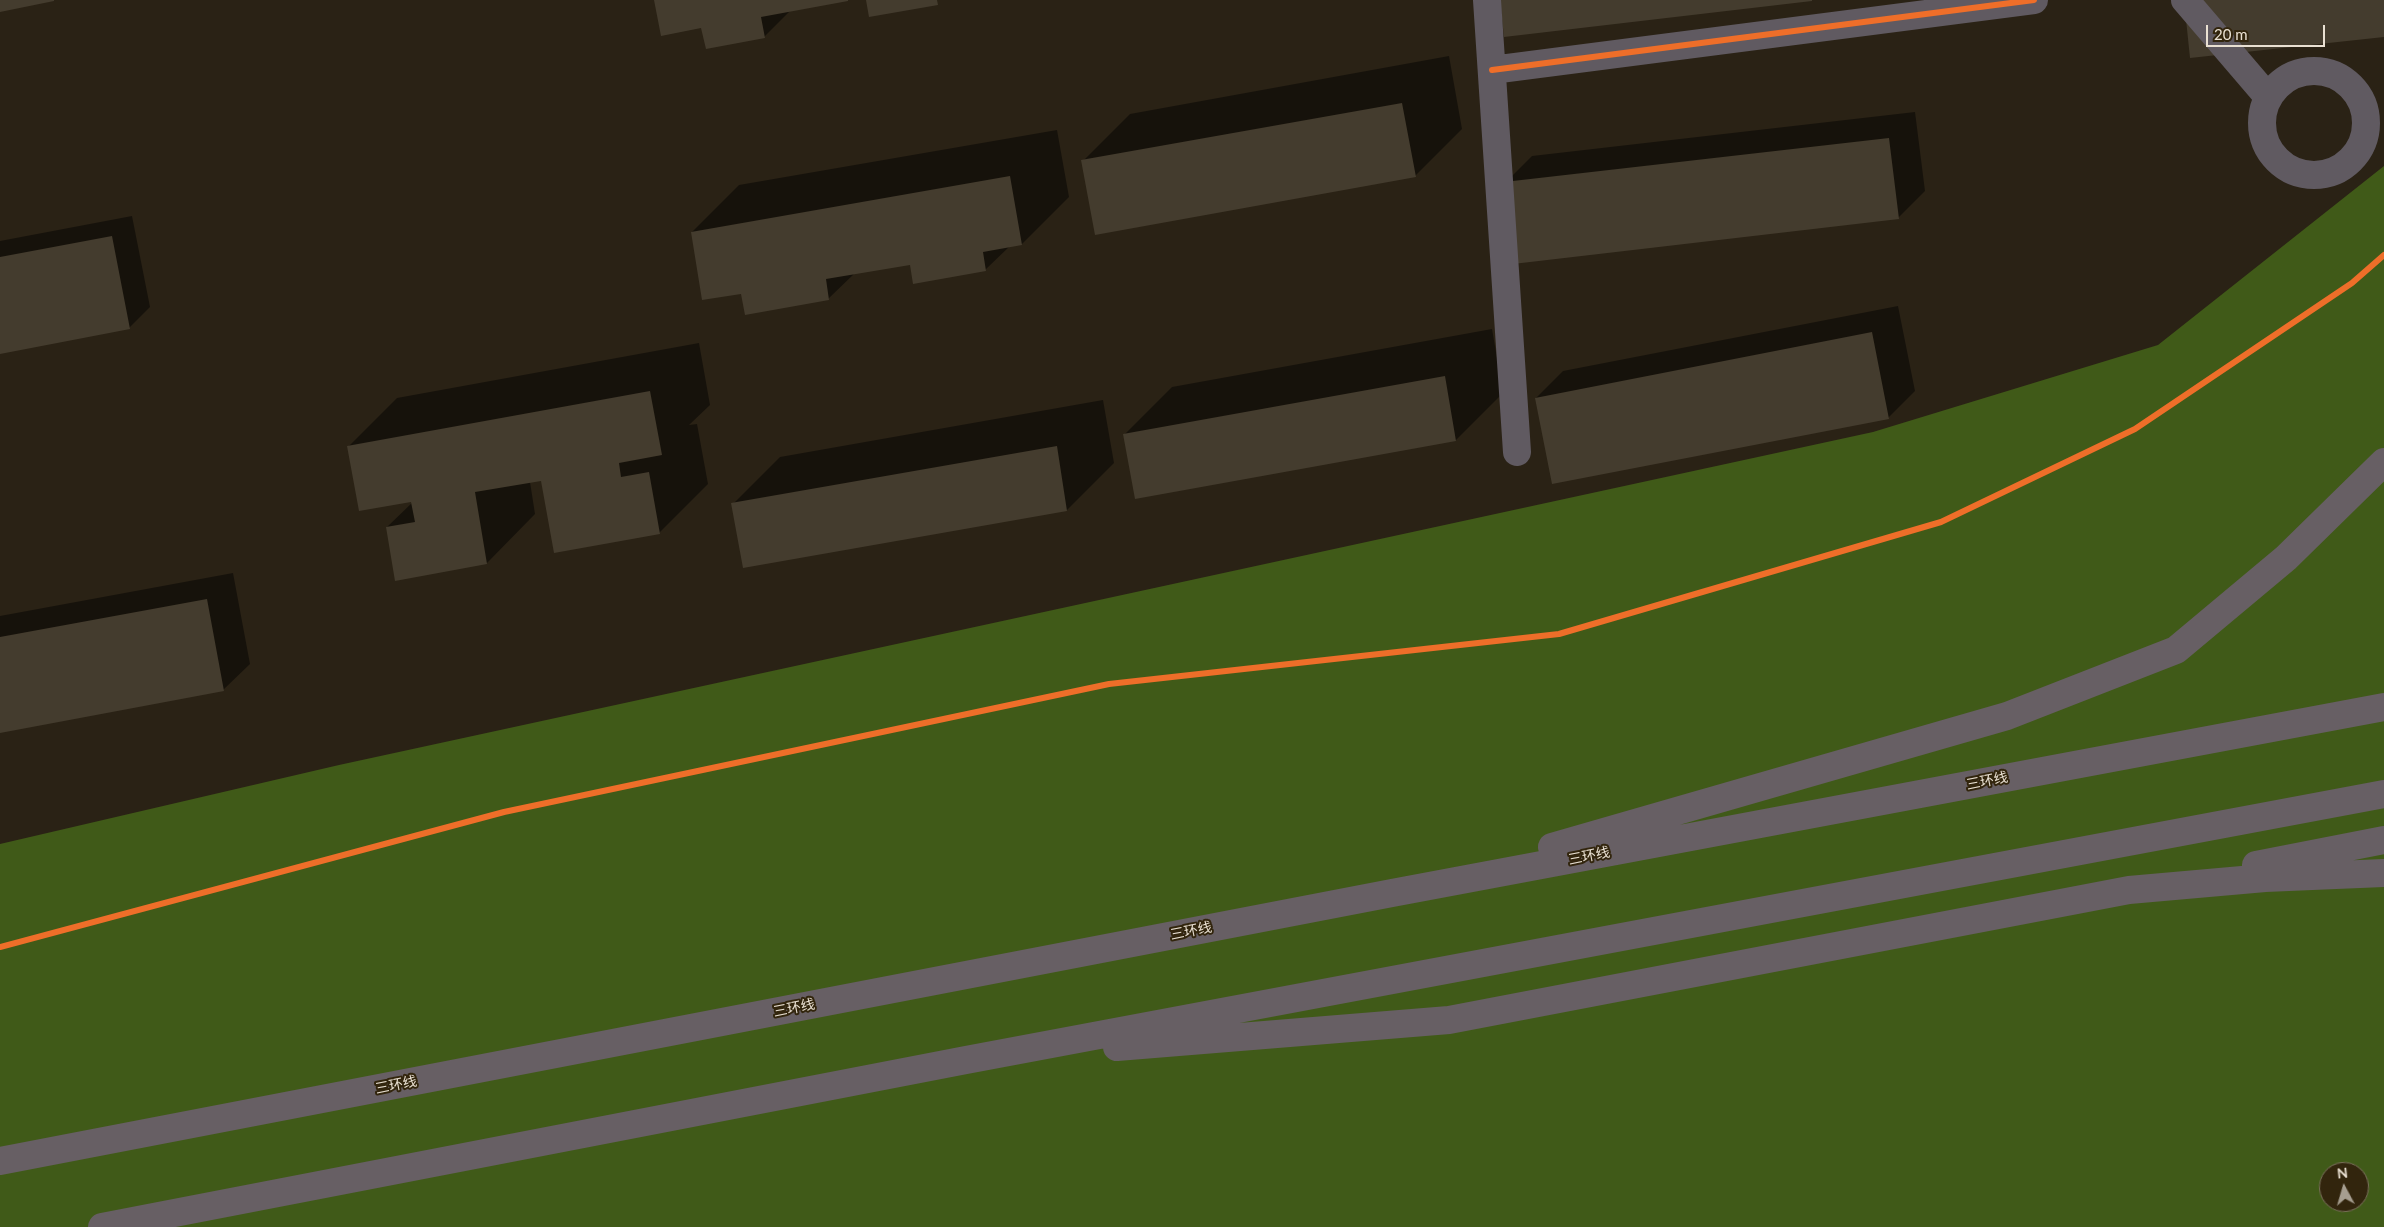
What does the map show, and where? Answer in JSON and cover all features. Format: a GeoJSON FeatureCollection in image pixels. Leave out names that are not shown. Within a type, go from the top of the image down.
{"type":"FeatureCollection","features":[{"type":"Feature","properties":{"kind":"highway"},"geometry":{"type":"LineString","coordinates":[[1392,893],[2007,716],[2176,650],[2286,558],[2384,462]]}},
{"type":"Feature","properties":{"kind":"highway","name":"三环线"},"geometry":{"type":"LineString","coordinates":[[0,1162],[1392,893],[2384,707]]}},
{"type":"Feature","properties":{"kind":"highway"},"geometry":{"type":"LineString","coordinates":[[102,1227],[966,1060],[2384,794]]}},
{"type":"Feature","properties":{"kind":"highway"},"geometry":{"type":"LineString","coordinates":[[966,1060],[1449,1020],[2384,840]]}},
{"type":"Feature","properties":{"kind":"highway"},"geometry":{"type":"LineString","coordinates":[[2129,890],[2265,878],[2384,873]]}},
{"type":"Feature","properties":{"kind":"street"},"geometry":{"type":"LineString","coordinates":[[1487,0],[1517,452]]}},
{"type":"Feature","properties":{"kind":"street"},"geometry":{"type":"LineString","coordinates":[[1492,70],[2034,0]]}},
{"type":"Feature","properties":{"kind":"street"},"geometry":{"type":"LineString","coordinates":[[2185,0],[2268,97]]}},
{"type":"Feature","properties":{"kind":"green space"},"geometry":{"type":"Polygon","coordinates":[[[2384,166],[2384,1227],[0,1227],[0,844],[339,765],[1873,432],[2158,345],[2384,166]]]}},
{"type":"Feature","properties":{"kind":"building"},"geometry":{"type":"Polygon","coordinates":[[[0,0],[54,0],[54,1],[0,12],[0,0]]]}},
{"type":"Feature","properties":{"kind":"building"},"geometry":{"type":"Polygon","coordinates":[[[654,0],[848,1],[761,17],[765,38],[706,49],[701,28],[661,36],[654,0]]]}},
{"type":"Feature","properties":{"kind":"building"},"geometry":{"type":"Polygon","coordinates":[[[866,0],[937,0],[938,5],[869,17],[866,0]]]}},
{"type":"Feature","properties":{"kind":"building"},"geometry":{"type":"Polygon","coordinates":[[[1500,0],[1812,0],[1812,1],[1504,37],[1500,0]]]}},
{"type":"Feature","properties":{"kind":"building"},"geometry":{"type":"Polygon","coordinates":[[[2184,0],[2384,0],[2384,37],[2190,58],[2184,0]]]}},
{"type":"Feature","properties":{"kind":"building"},"geometry":{"type":"Polygon","coordinates":[[[1402,103],[1416,177],[1095,235],[1081,160],[1402,103]]]}},
{"type":"Feature","properties":{"kind":"building"},"geometry":{"type":"Polygon","coordinates":[[[1889,138],[1899,219],[1513,264],[1504,182],[1889,138]]]}},
{"type":"Feature","properties":{"kind":"building"},"geometry":{"type":"Polygon","coordinates":[[[1010,176],[1022,245],[983,252],[986,271],[913,284],[910,265],[826,279],[829,300],[745,315],[741,294],[702,300],[691,232],[1010,176]]]}},
{"type":"Feature","properties":{"kind":"building"},"geometry":{"type":"Polygon","coordinates":[[[112,236],[130,329],[0,354],[0,257],[112,236]]]}},
{"type":"Feature","properties":{"kind":"building"},"geometry":{"type":"Polygon","coordinates":[[[1872,332],[1889,419],[1552,484],[1535,398],[1872,332]]]}},
{"type":"Feature","properties":{"kind":"building"},"geometry":{"type":"Polygon","coordinates":[[[1445,376],[1456,441],[1135,499],[1123,434],[1445,376]]]}},
{"type":"Feature","properties":{"kind":"building"},"geometry":{"type":"Polygon","coordinates":[[[650,391],[662,455],[619,463],[621,477],[649,472],[660,534],[554,553],[541,481],[475,492],[487,564],[395,581],[386,527],[415,522],[411,502],[359,511],[347,446],[650,391]]]}},
{"type":"Feature","properties":{"kind":"building"},"geometry":{"type":"Polygon","coordinates":[[[1057,446],[1067,511],[743,568],[731,503],[1057,446]]]}},
{"type":"Feature","properties":{"kind":"building"},"geometry":{"type":"Polygon","coordinates":[[[207,599],[224,691],[0,733],[0,637],[207,599]]]}},
{"type":"Feature","properties":{"kind":"cycle path"},"geometry":{"type":"LineString","coordinates":[[1492,70],[2034,0]]}},
{"type":"Feature","properties":{"kind":"cycle path"},"geometry":{"type":"LineString","coordinates":[[0,947],[504,812],[1109,684],[1559,634],[1941,522],[2135,429],[2352,283],[2384,255]]}}]}
